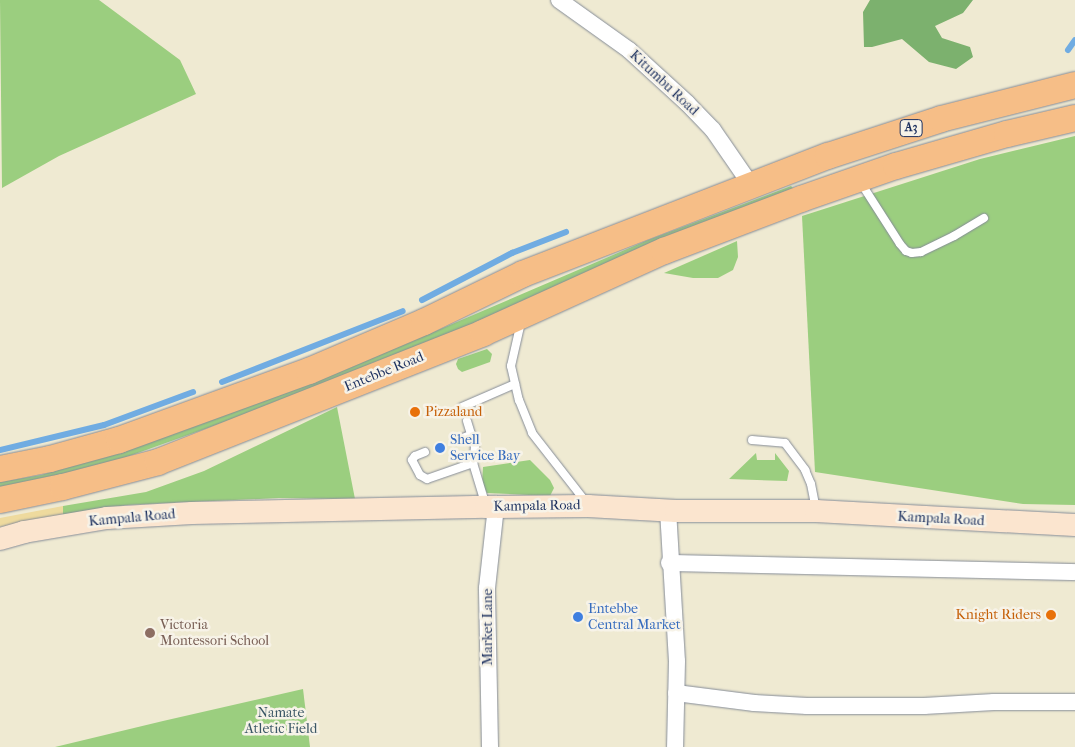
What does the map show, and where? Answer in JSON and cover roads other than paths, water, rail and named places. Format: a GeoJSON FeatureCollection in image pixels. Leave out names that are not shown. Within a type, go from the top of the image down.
{"type":"FeatureCollection","features":[{"type":"Feature","properties":{"kind":"highway","name":"A3"},"geometry":{"type":"LineString","coordinates":[[751,185],[828,156],[941,119],[1075,85]]}},
{"type":"Feature","properties":{"kind":"highway","name":"A3"},"geometry":{"type":"LineString","coordinates":[[859,180],[1007,134],[1075,118]]}},
{"type":"Feature","properties":{"kind":"highway","name":"Entebbe Road"},"geometry":{"type":"LineString","coordinates":[[0,500],[97,479],[158,462],[393,369],[664,251],[859,180]]}},
{"type":"Feature","properties":{"kind":"highway"},"geometry":{"type":"LineString","coordinates":[[0,468],[50,458],[119,440],[309,371],[354,350],[424,322],[523,274],[751,185]]}},
{"type":"Feature","properties":{"kind":"main road","name":"Kampala Road"},"geometry":{"type":"LineString","coordinates":[[0,539],[24,532],[107,518],[192,513],[491,507],[588,506],[668,510],[816,511],[1075,525]]}},
{"type":"Feature","properties":{"kind":"street","name":"Kitumbu Road"},"geometry":{"type":"LineString","coordinates":[[559,0],[629,50],[687,103],[713,130],[751,185]]}},
{"type":"Feature","properties":{"kind":"street","name":"Market Lane"},"geometry":{"type":"LineString","coordinates":[[490,747],[487,588],[491,507]]}},
{"type":"Feature","properties":{"kind":"street"},"geometry":{"type":"LineString","coordinates":[[668,510],[669,563],[675,625],[676,747]]}},
{"type":"Feature","properties":{"kind":"street"},"geometry":{"type":"LineString","coordinates":[[669,563],[1075,572]]}},
{"type":"Feature","properties":{"kind":"street"},"geometry":{"type":"LineString","coordinates":[[676,693],[754,703],[807,706],[924,706],[994,702],[1075,702]]}},
{"type":"Feature","properties":{"kind":"lane"},"geometry":{"type":"LineString","coordinates":[[859,180],[900,244],[906,251],[912,253],[921,252],[954,236],[984,218]]}},
{"type":"Feature","properties":{"kind":"lane"},"geometry":{"type":"LineString","coordinates":[[523,314],[511,366],[515,384],[532,433],[588,506]]}},
{"type":"Feature","properties":{"kind":"lane"},"geometry":{"type":"LineString","coordinates":[[462,407],[515,384]]}},
{"type":"Feature","properties":{"kind":"lane"},"geometry":{"type":"LineString","coordinates":[[467,421],[475,447],[473,463],[491,507]]}},
{"type":"Feature","properties":{"kind":"lane"},"geometry":{"type":"LineString","coordinates":[[456,440],[471,435]]}},
{"type":"Feature","properties":{"kind":"lane"},"geometry":{"type":"LineString","coordinates":[[752,440],[785,443],[805,470],[811,484],[816,511]]}},
{"type":"Feature","properties":{"kind":"lane"},"geometry":{"type":"LineString","coordinates":[[425,452],[415,456],[412,460],[420,475],[428,479],[473,463]]}},
{"type":"Feature","properties":{"kind":"waterway"},"geometry":{"type":"LineString","coordinates":[[1068,50],[1075,40]]}},
{"type":"Feature","properties":{"kind":"waterway"},"geometry":{"type":"LineString","coordinates":[[422,300],[512,253],[566,232]]}},
{"type":"Feature","properties":{"kind":"waterway"},"geometry":{"type":"LineString","coordinates":[[222,382],[403,311]]}},
{"type":"Feature","properties":{"kind":"waterway"},"geometry":{"type":"LineString","coordinates":[[0,450],[104,425],[193,392]]}},
{"type":"Feature","properties":{"kind":"place","name":"Pizzaland"},"geometry":{"type":"Point","coordinates":[415,412]}},
{"type":"Feature","properties":{"kind":"place","name":"Shell Service Bay"},"geometry":{"type":"Point","coordinates":[440,448]}},
{"type":"Feature","properties":{"kind":"place","name":"Knight Riders"},"geometry":{"type":"Point","coordinates":[1051,615]}},
{"type":"Feature","properties":{"kind":"place","name":"Entebbe Central Market"},"geometry":{"type":"Point","coordinates":[578,617]}},
{"type":"Feature","properties":{"kind":"place","name":"Victoria Montessori School"},"geometry":{"type":"Point","coordinates":[150,633]}},
{"type":"Feature","properties":{"kind":"park label","name":"Namate Atletic Field"},"geometry":{"type":"Point","coordinates":[281,722]}}]}
